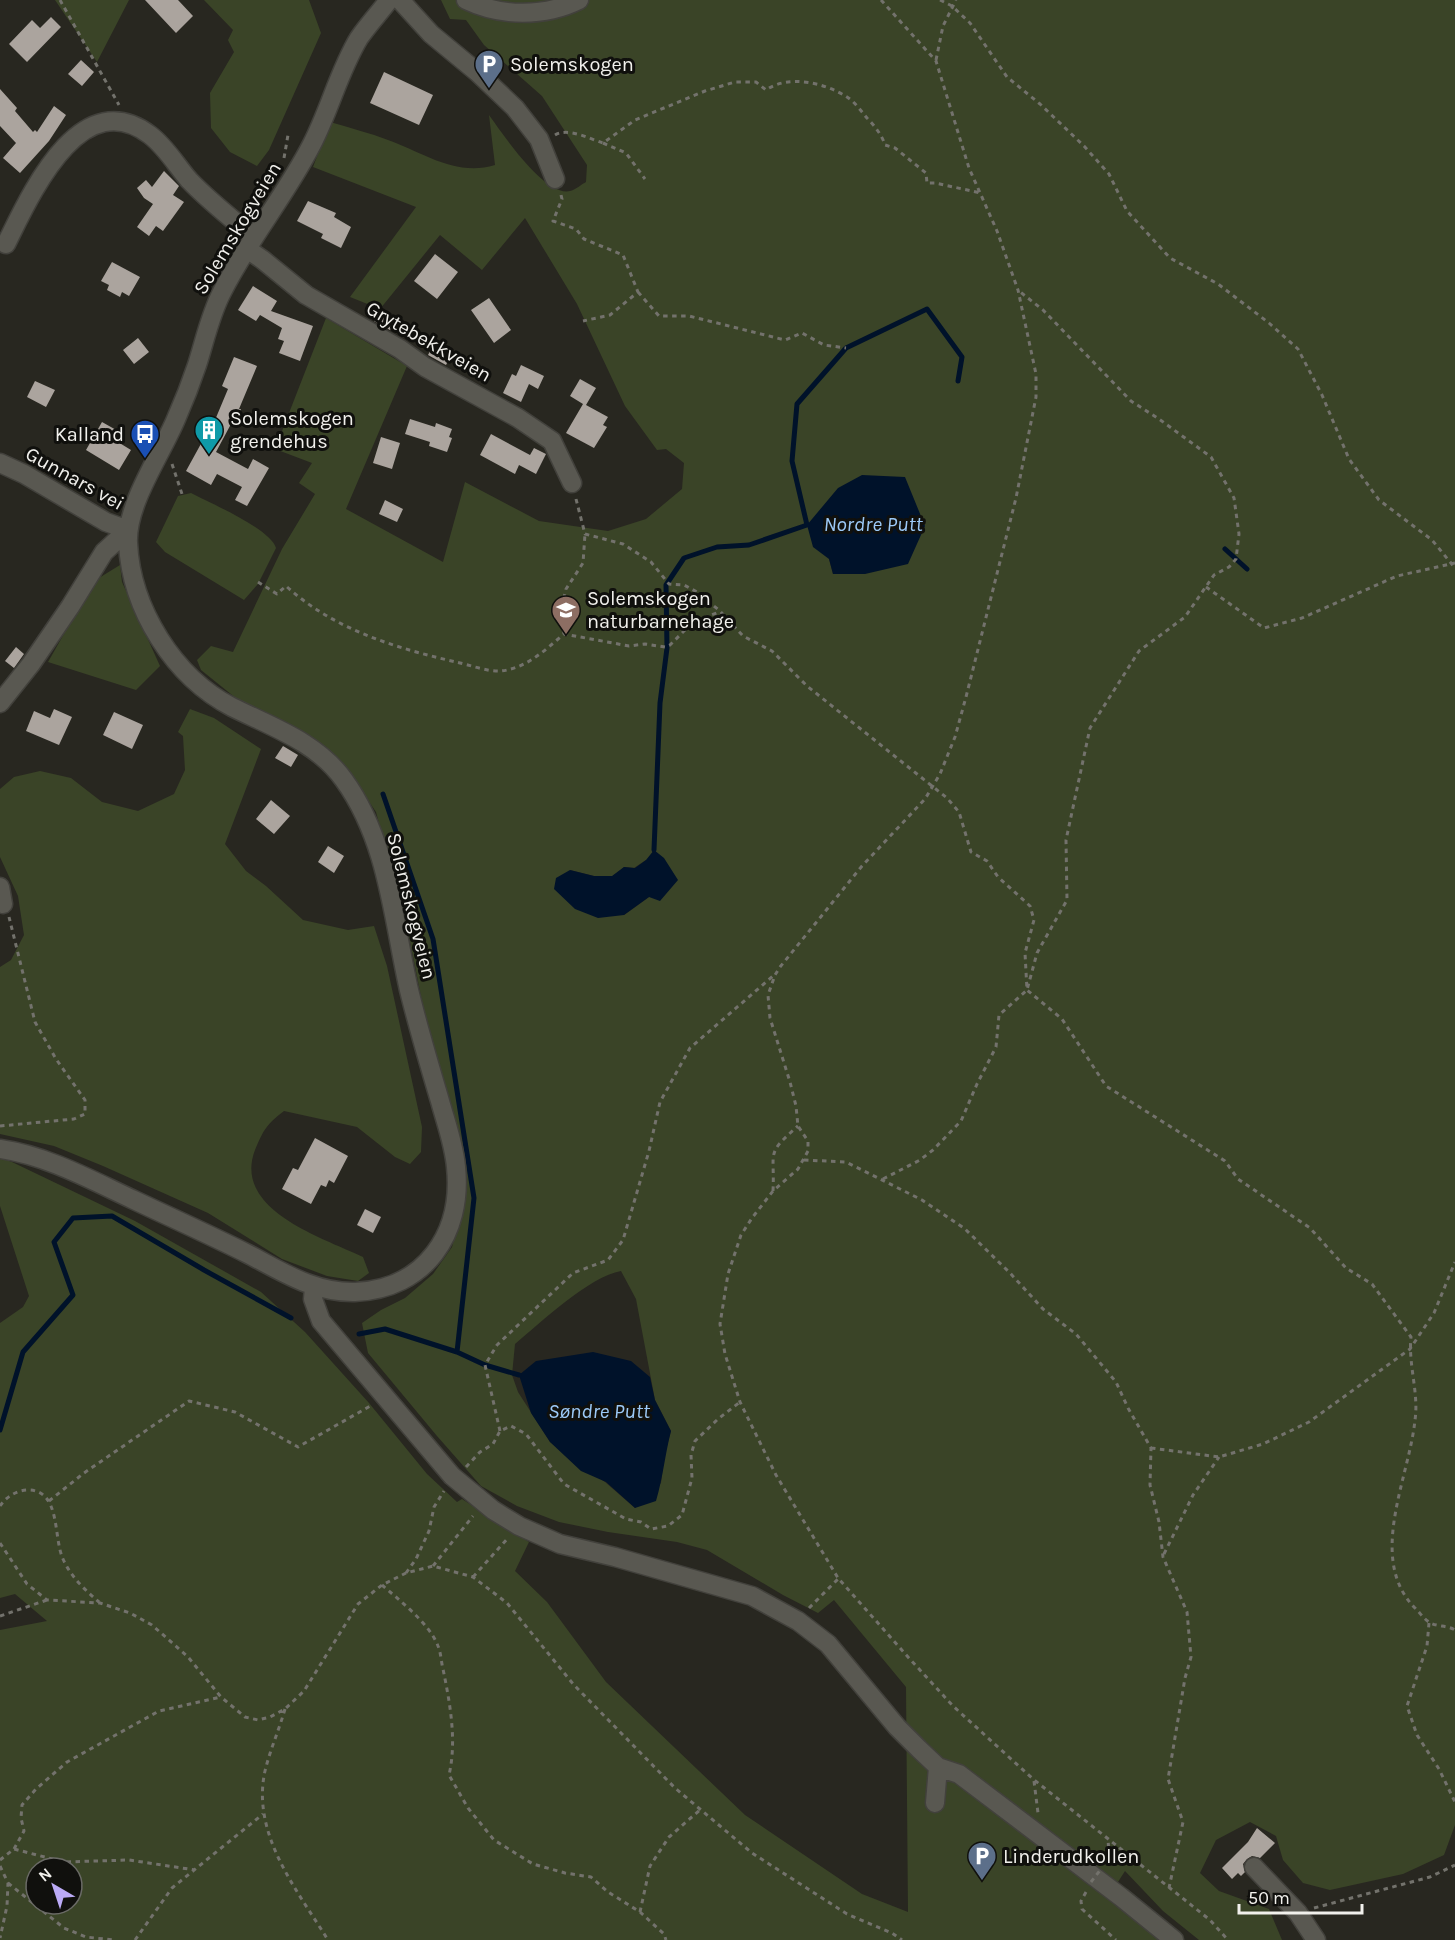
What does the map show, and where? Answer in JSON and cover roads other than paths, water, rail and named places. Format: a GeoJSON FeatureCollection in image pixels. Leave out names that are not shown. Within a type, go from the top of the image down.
{"type":"FeatureCollection","features":[{"type":"Feature","properties":{"kind":"street","name":"Solemskogveien"},"geometry":{"type":"LineString","coordinates":[[0,1149],[24,1153],[58,1164],[314,1287],[340,1292],[381,1288],[406,1279],[424,1266],[440,1247],[454,1211],[457,1184],[452,1145],[411,999],[381,856],[359,804],[342,776],[320,754],[298,739],[218,699],[197,682],[176,660],[159,636],[142,605],[131,570],[128,530],[134,507],[187,392],[214,309],[227,282],[305,157],[360,37],[389,0]]}},
{"type":"Feature","properties":{"kind":"street"},"geometry":{"type":"LineString","coordinates":[[400,0],[431,34],[477,72],[515,108],[541,144],[555,179]]}},
{"type":"Feature","properties":{"kind":"street"},"geometry":{"type":"LineString","coordinates":[[466,0],[487,9],[521,13],[557,8],[579,0]]}},
{"type":"Feature","properties":{"kind":"street","name":"Grytebekkveien"},"geometry":{"type":"LineString","coordinates":[[6,244],[50,166],[69,141],[85,129],[100,123],[122,123],[141,129],[156,140],[190,180],[251,243],[263,260],[306,295],[400,349],[425,367],[518,418],[552,441],[572,483]]}},
{"type":"Feature","properties":{"kind":"street","name":"Gunnars vei"},"geometry":{"type":"LineString","coordinates":[[0,463],[24,474],[106,522],[128,530]]}},
{"type":"Feature","properties":{"kind":"street"},"geometry":{"type":"LineString","coordinates":[[0,703],[31,664],[104,552],[128,530]]}},
{"type":"Feature","properties":{"kind":"street"},"geometry":{"type":"LineString","coordinates":[[314,1287],[313,1299],[321,1321],[387,1396],[452,1476],[484,1504],[519,1526],[560,1544],[615,1557],[752,1596],[798,1621],[828,1644],[897,1727],[938,1767],[959,1774],[1174,1940]]}},
{"type":"Feature","properties":{"kind":"street"},"geometry":{"type":"LineString","coordinates":[[935,1803],[938,1767]]}},
{"type":"Feature","properties":{"kind":"street"},"geometry":{"type":"LineString","coordinates":[[1254,1868],[1298,1913],[1316,1940]]}},
{"type":"Feature","properties":{"kind":"water","name":"Nordre Putt"},"geometry":{"type":"Polygon","coordinates":[[[862,475],[905,477],[925,526],[908,564],[865,574],[833,574],[829,559],[813,547],[807,525],[838,488],[862,475]]]}},
{"type":"Feature","properties":{"kind":"water"},"geometry":{"type":"Polygon","coordinates":[[[654,850],[664,858],[678,880],[660,901],[649,897],[624,915],[598,918],[575,909],[554,889],[556,878],[570,870],[594,876],[612,876],[624,867],[635,868],[654,850]]]}},
{"type":"Feature","properties":{"kind":"water","name":"Søndre Putt"},"geometry":{"type":"Polygon","coordinates":[[[593,1352],[631,1361],[650,1377],[655,1400],[671,1431],[656,1501],[635,1508],[606,1482],[581,1471],[550,1442],[531,1413],[519,1375],[536,1361],[593,1352]]]}},
{"type":"Feature","properties":{"kind":"waterway"},"geometry":{"type":"LineString","coordinates":[[654,850],[660,703],[667,648],[666,585],[684,558],[717,547],[749,545],[807,525],[792,461],[797,404],[846,348],[927,309],[962,357],[958,381]]}},
{"type":"Feature","properties":{"kind":"waterway"},"geometry":{"type":"LineString","coordinates":[[1225,549],[1247,569]]}},
{"type":"Feature","properties":{"kind":"waterway"},"geometry":{"type":"LineString","coordinates":[[383,794],[433,939],[474,1198],[457,1352]]}},
{"type":"Feature","properties":{"kind":"waterway"},"geometry":{"type":"LineString","coordinates":[[0,1430],[23,1352],[73,1295],[54,1242],[73,1218],[112,1216],[291,1318]]}},
{"type":"Feature","properties":{"kind":"waterway"},"geometry":{"type":"LineString","coordinates":[[359,1334],[385,1329],[519,1375]]}},
{"type":"Feature","properties":{"kind":"place","name":"Solemskogen"},"geometry":{"type":"Point","coordinates":[489,90]}},
{"type":"Feature","properties":{"kind":"place","name":"Solemskogen grendehus"},"geometry":{"type":"Point","coordinates":[209,456]}},
{"type":"Feature","properties":{"kind":"place","name":"Kalland"},"geometry":{"type":"Point","coordinates":[145,460]}},
{"type":"Feature","properties":{"kind":"place","name":"Solemskogen naturbarnehage"},"geometry":{"type":"Point","coordinates":[566,636]}},
{"type":"Feature","properties":{"kind":"place","name":"Linderudkollen"},"geometry":{"type":"Point","coordinates":[982,1882]}}]}
